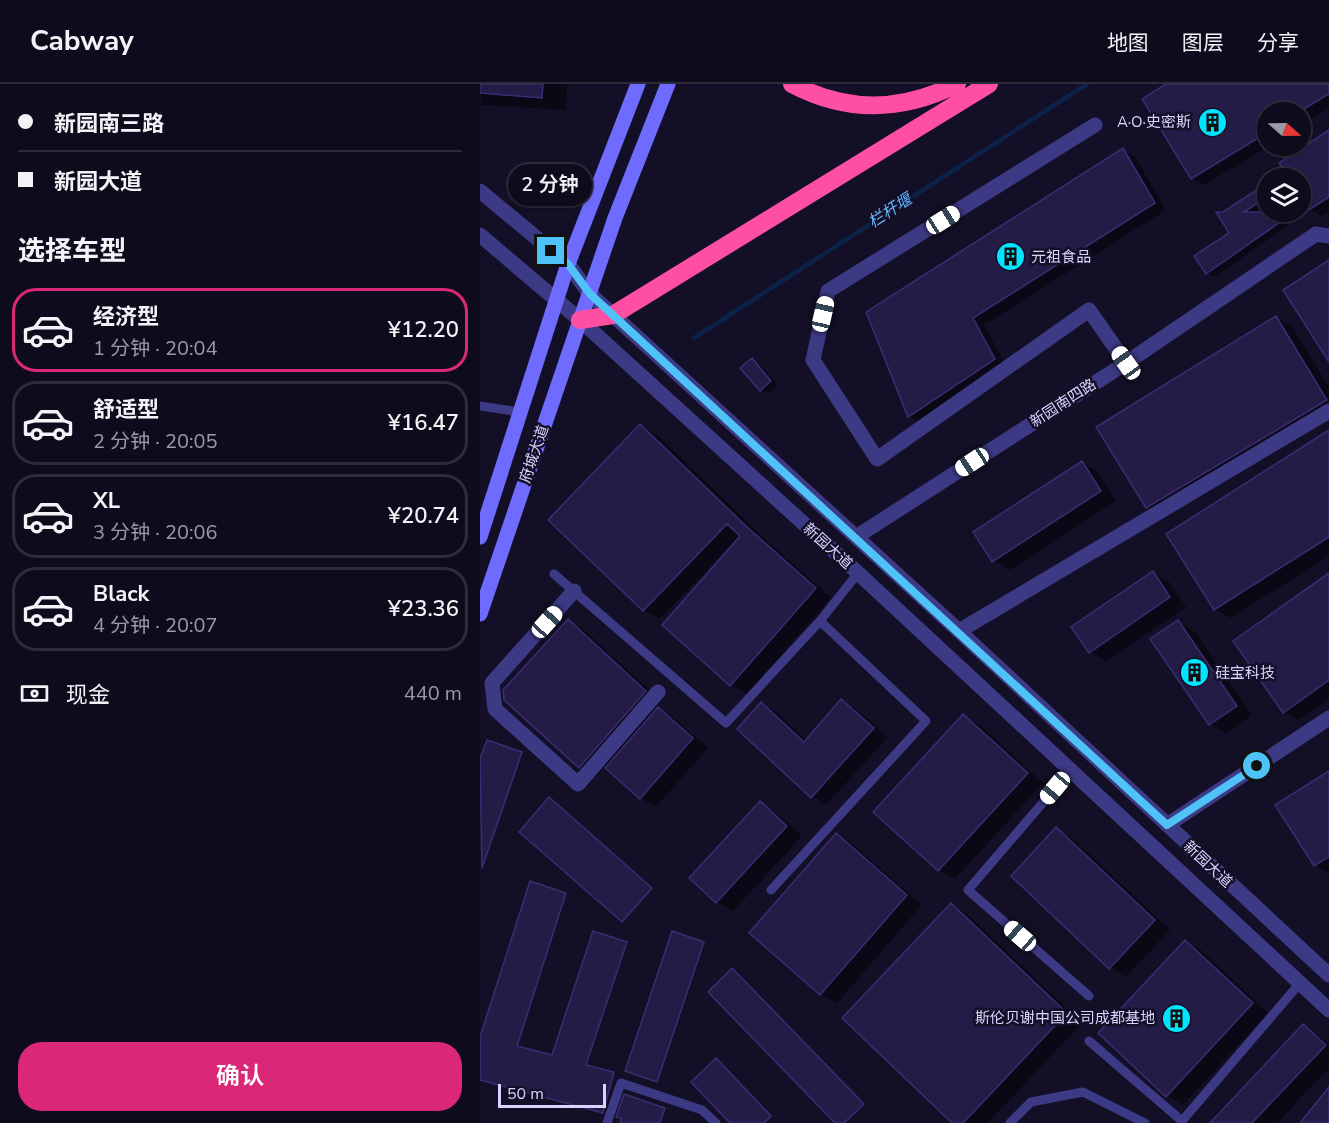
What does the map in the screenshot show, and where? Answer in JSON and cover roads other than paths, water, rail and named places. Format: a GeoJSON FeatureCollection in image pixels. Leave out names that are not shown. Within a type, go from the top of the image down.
{"type":"FeatureCollection","features":[{"type":"Feature","properties":{"kind":"highway"},"geometry":{"type":"LineString","coordinates":[[792,84],[837,102],[872,106],[929,96],[957,84]]}},
{"type":"Feature","properties":{"kind":"highway"},"geometry":{"type":"LineString","coordinates":[[580,320],[613,315],[989,84]]}},
{"type":"Feature","properties":{"kind":"main road","name":"府城大道"},"geometry":{"type":"LineString","coordinates":[[480,537],[568,264],[638,84]]}},
{"type":"Feature","properties":{"kind":"main road","name":"府城大道"},"geometry":{"type":"LineString","coordinates":[[480,614],[615,218],[668,84]]}},
{"type":"Feature","properties":{"kind":"street"},"geometry":{"type":"LineString","coordinates":[[1095,125],[828,291],[813,360],[877,459],[1089,310],[1126,363]]}},
{"type":"Feature","properties":{"kind":"street","name":"新园大道"},"geometry":{"type":"LineString","coordinates":[[480,191],[568,264],[590,294],[959,631],[1329,975]]}},
{"type":"Feature","properties":{"kind":"street","name":"新园南四路"},"geometry":{"type":"LineString","coordinates":[[856,537],[1126,363],[1316,234],[1329,236]]}},
{"type":"Feature","properties":{"kind":"street","name":"新园大道"},"geometry":{"type":"LineString","coordinates":[[480,235],[580,320],[858,573],[1329,1010]]}},
{"type":"Feature","properties":{"kind":"street"},"geometry":{"type":"LineString","coordinates":[[959,631],[1329,411]]}},
{"type":"Feature","properties":{"kind":"street"},"geometry":{"type":"LineString","coordinates":[[574,591],[492,683],[495,709],[578,784],[657,692]]}},
{"type":"Feature","properties":{"kind":"street"},"geometry":{"type":"LineString","coordinates":[[1167,825],[1329,718]]}},
{"type":"Feature","properties":{"kind":"lane"},"geometry":{"type":"LineString","coordinates":[[480,406],[520,412]]}},
{"type":"Feature","properties":{"kind":"lane"},"geometry":{"type":"LineString","coordinates":[[554,574],[726,723],[820,621],[858,573]]}},
{"type":"Feature","properties":{"kind":"lane"},"geometry":{"type":"LineString","coordinates":[[771,890],[926,721],[820,621]]}},
{"type":"Feature","properties":{"kind":"lane"},"geometry":{"type":"LineString","coordinates":[[1070,771],[968,890],[1089,996]]}},
{"type":"Feature","properties":{"kind":"lane"},"geometry":{"type":"LineString","coordinates":[[1089,1041],[1182,1121],[1300,983]]}},
{"type":"Feature","properties":{"kind":"lane"},"geometry":{"type":"LineString","coordinates":[[607,1123],[621,1083],[702,1110],[716,1123]]}},
{"type":"Feature","properties":{"kind":"lane"},"geometry":{"type":"LineString","coordinates":[[1010,1123],[1031,1102],[1083,1092],[1145,1123]]}},
{"type":"Feature","properties":{"kind":"waterway","name":"栏杆堰"},"geometry":{"type":"LineString","coordinates":[[694,338],[1087,84]]}},
{"type":"Feature","properties":{"kind":"place","name":"A·O·史密斯"},"geometry":{"type":"Point","coordinates":[1212,122]}},
{"type":"Feature","properties":{"kind":"place","name":"元祖食品"},"geometry":{"type":"Point","coordinates":[1010,257]}},
{"type":"Feature","properties":{"kind":"place","name":"硅宝科技"},"geometry":{"type":"Point","coordinates":[1194,673]}},
{"type":"Feature","properties":{"kind":"place","name":"斯伦贝谢中国公司成都基地"},"geometry":{"type":"Point","coordinates":[1176,1018]}}]}
